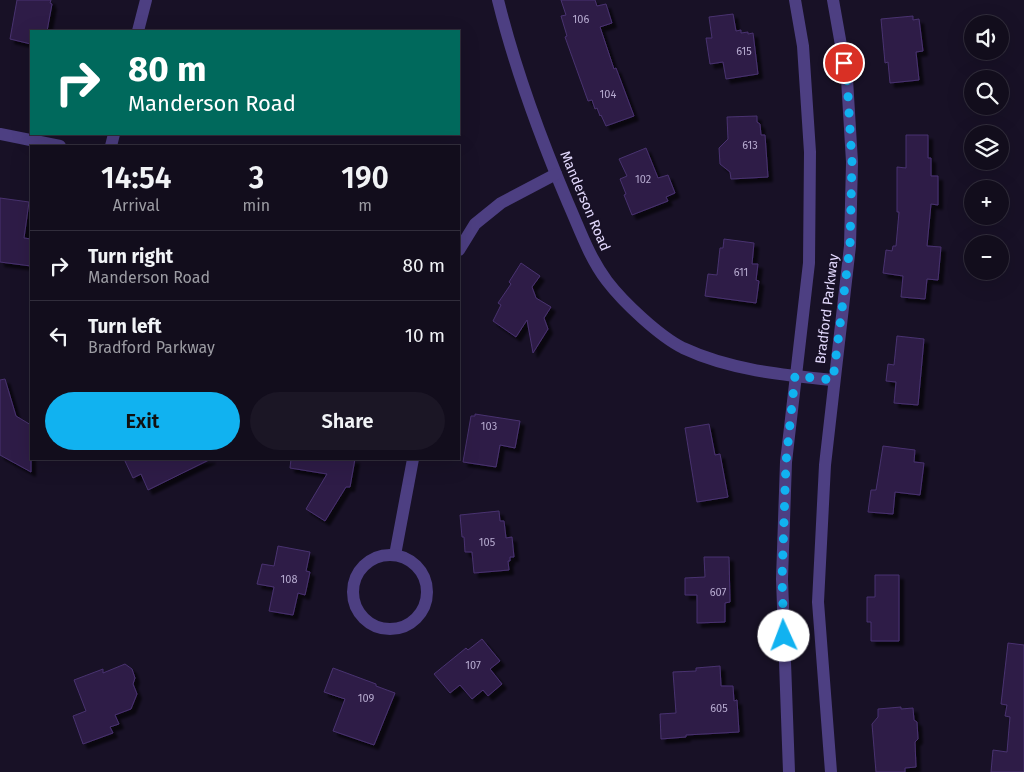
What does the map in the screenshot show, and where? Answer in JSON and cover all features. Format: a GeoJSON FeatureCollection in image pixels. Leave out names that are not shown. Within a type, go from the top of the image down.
{"type":"FeatureCollection","features":[{"type":"Feature","properties":{"kind":"street"},"geometry":{"type":"LineString","coordinates":[[138,30],[146,0]]}},
{"type":"Feature","properties":{"kind":"street","name":"Manderson Road"},"geometry":{"type":"LineString","coordinates":[[498,0],[510,49],[556,174],[591,255],[607,281],[645,321],[682,347],[729,365],[760,372],[833,380]]}},
{"type":"Feature","properties":{"kind":"street","name":"Bradford Parkway"},"geometry":{"type":"LineString","coordinates":[[789,772],[782,579],[786,462],[808,263],[810,152],[803,46],[795,0]]}},
{"type":"Feature","properties":{"kind":"street","name":"Bradford Parkway"},"geometry":{"type":"LineString","coordinates":[[831,772],[818,602],[825,465],[833,380],[850,246],[852,162],[847,79],[833,0]]}},
{"type":"Feature","properties":{"kind":"street"},"geometry":{"type":"LineString","coordinates":[[0,134],[55,145]]}},
{"type":"Feature","properties":{"kind":"street"},"geometry":{"type":"LineString","coordinates":[[460,248],[475,224],[501,203],[556,174]]}},
{"type":"Feature","properties":{"kind":"street"},"geometry":{"type":"LineString","coordinates":[[395,555],[413,460]]}},
{"type":"Feature","properties":{"kind":"street"},"geometry":{"type":"LineString","coordinates":[[395,555],[413,562],[420,570],[425,578],[427,597],[420,615],[413,621],[395,629],[376,626],[360,614],[354,596],[356,577],[361,569],[376,557],[395,555]]}},
{"type":"Feature","properties":{"kind":"building"},"geometry":{"type":"Polygon","coordinates":[[[17,0],[51,0],[47,30],[30,30],[30,44],[10,39],[17,0]]]}},
{"type":"Feature","properties":{"kind":"building"},"geometry":{"type":"Polygon","coordinates":[[[561,0],[595,0],[597,6],[606,4],[612,23],[600,27],[614,69],[616,68],[634,116],[606,126],[597,108],[595,109],[592,100],[588,101],[565,37],[567,36],[561,16],[566,15],[561,0]]]}},
{"type":"Feature","properties":{"kind":"building"},"geometry":{"type":"Polygon","coordinates":[[[733,14],[736,31],[741,30],[741,33],[748,32],[748,34],[753,33],[758,74],[726,79],[723,62],[710,64],[706,38],[712,38],[709,17],[733,14]]]}},
{"type":"Feature","properties":{"kind":"building"},"geometry":{"type":"Polygon","coordinates":[[[913,16],[913,20],[919,19],[923,51],[916,52],[919,80],[890,83],[888,62],[885,63],[881,19],[913,16]]]}},
{"type":"Feature","properties":{"kind":"building"},"geometry":{"type":"Polygon","coordinates":[[[757,116],[761,135],[765,135],[768,177],[731,179],[730,172],[720,164],[719,148],[728,139],[727,117],[757,116]]]}},
{"type":"Feature","properties":{"kind":"building"},"geometry":{"type":"Polygon","coordinates":[[[906,135],[928,135],[928,158],[931,158],[931,176],[938,176],[938,205],[931,204],[927,246],[941,247],[938,280],[927,279],[925,299],[901,297],[903,276],[883,273],[886,250],[892,251],[893,246],[896,246],[899,212],[897,212],[897,167],[906,168],[906,135]]]}},
{"type":"Feature","properties":{"kind":"building"},"geometry":{"type":"Polygon","coordinates":[[[646,148],[658,178],[668,175],[675,193],[666,197],[668,201],[632,215],[620,179],[627,176],[619,159],[646,148]]]}},
{"type":"Feature","properties":{"kind":"building"},"geometry":{"type":"Polygon","coordinates":[[[0,198],[29,202],[24,238],[30,239],[30,266],[0,262],[0,198]]]}},
{"type":"Feature","properties":{"kind":"building"},"geometry":{"type":"Polygon","coordinates":[[[724,239],[754,243],[752,264],[758,264],[756,280],[759,281],[756,303],[705,296],[708,274],[717,275],[720,248],[723,248],[724,239]]]}},
{"type":"Feature","properties":{"kind":"building"},"geometry":{"type":"Polygon","coordinates":[[[521,263],[540,276],[532,287],[536,298],[551,307],[544,318],[548,329],[533,353],[527,320],[516,337],[493,321],[501,305],[498,303],[511,284],[509,282],[521,263]]]}},
{"type":"Feature","properties":{"kind":"building"},"geometry":{"type":"Polygon","coordinates":[[[897,336],[924,339],[918,405],[894,403],[896,382],[886,381],[888,364],[894,365],[897,336]]]}},
{"type":"Feature","properties":{"kind":"building"},"geometry":{"type":"Polygon","coordinates":[[[5,379],[16,416],[30,424],[31,472],[0,455],[0,380],[5,379]]]}},
{"type":"Feature","properties":{"kind":"building"},"geometry":{"type":"Polygon","coordinates":[[[475,414],[520,421],[515,448],[500,445],[496,467],[463,462],[471,416],[475,416],[475,414]]]}},
{"type":"Feature","properties":{"kind":"building"},"geometry":{"type":"Polygon","coordinates":[[[709,424],[715,455],[720,454],[728,497],[697,502],[685,428],[709,424]]]}},
{"type":"Feature","properties":{"kind":"building"},"geometry":{"type":"Polygon","coordinates":[[[883,446],[915,450],[914,462],[924,463],[920,495],[895,492],[893,514],[868,512],[871,490],[876,490],[883,446]]]}},
{"type":"Feature","properties":{"kind":"building"},"geometry":{"type":"Polygon","coordinates":[[[124,460],[209,460],[148,490],[141,474],[133,478],[124,460]]]}},
{"type":"Feature","properties":{"kind":"building"},"geometry":{"type":"Polygon","coordinates":[[[291,460],[355,460],[350,487],[346,487],[325,521],[306,509],[327,474],[290,468],[291,460]]]}},
{"type":"Feature","properties":{"kind":"building"},"geometry":{"type":"Polygon","coordinates":[[[499,511],[500,521],[504,521],[506,538],[512,537],[514,557],[510,557],[510,561],[508,561],[509,570],[474,573],[472,552],[465,552],[460,515],[499,511]]]}},
{"type":"Feature","properties":{"kind":"building"},"geometry":{"type":"Polygon","coordinates":[[[278,546],[310,552],[306,571],[310,572],[305,595],[298,593],[293,615],[269,611],[274,587],[257,584],[262,564],[274,566],[278,546]]]}},
{"type":"Feature","properties":{"kind":"building"},"geometry":{"type":"Polygon","coordinates":[[[704,557],[729,557],[730,602],[725,603],[725,622],[697,623],[697,595],[685,595],[685,578],[705,577],[704,557]]]}},
{"type":"Feature","properties":{"kind":"building"},"geometry":{"type":"Polygon","coordinates":[[[875,575],[899,575],[899,641],[871,641],[871,622],[867,622],[867,597],[875,597],[875,575]]]}},
{"type":"Feature","properties":{"kind":"building"},"geometry":{"type":"Polygon","coordinates":[[[482,639],[500,661],[490,669],[502,684],[488,696],[483,690],[472,699],[460,685],[450,693],[434,674],[466,648],[468,650],[482,639]]]}},
{"type":"Feature","properties":{"kind":"building"},"geometry":{"type":"Polygon","coordinates":[[[1008,643],[1024,645],[1024,772],[991,772],[993,750],[1007,752],[1010,717],[1005,716],[1007,705],[1001,704],[1008,643]]]}},
{"type":"Feature","properties":{"kind":"building"},"geometry":{"type":"Polygon","coordinates":[[[125,664],[132,669],[135,678],[133,684],[137,694],[131,709],[115,715],[119,724],[110,727],[113,733],[83,744],[73,716],[86,711],[74,680],[103,669],[103,673],[125,664]]]}},
{"type":"Feature","properties":{"kind":"building"},"geometry":{"type":"Polygon","coordinates":[[[720,666],[721,686],[733,686],[734,701],[737,700],[739,732],[686,735],[686,737],[661,739],[660,714],[676,713],[673,672],[696,671],[696,668],[720,666]]]}},
{"type":"Feature","properties":{"kind":"building"},"geometry":{"type":"Polygon","coordinates":[[[333,668],[395,693],[374,745],[333,731],[345,699],[324,692],[333,668]]]}},
{"type":"Feature","properties":{"kind":"building"},"geometry":{"type":"Polygon","coordinates":[[[901,707],[901,709],[913,708],[914,720],[917,722],[918,739],[915,742],[916,767],[905,768],[905,772],[876,772],[872,724],[878,717],[878,709],[901,707]]]}},
{"type":"Feature","properties":{"kind":"route"},"geometry":{"type":"LineString","coordinates":[[784,636],[782,579],[786,462],[795,376],[833,380],[850,246],[852,162],[847,79],[844,63]]}}]}
